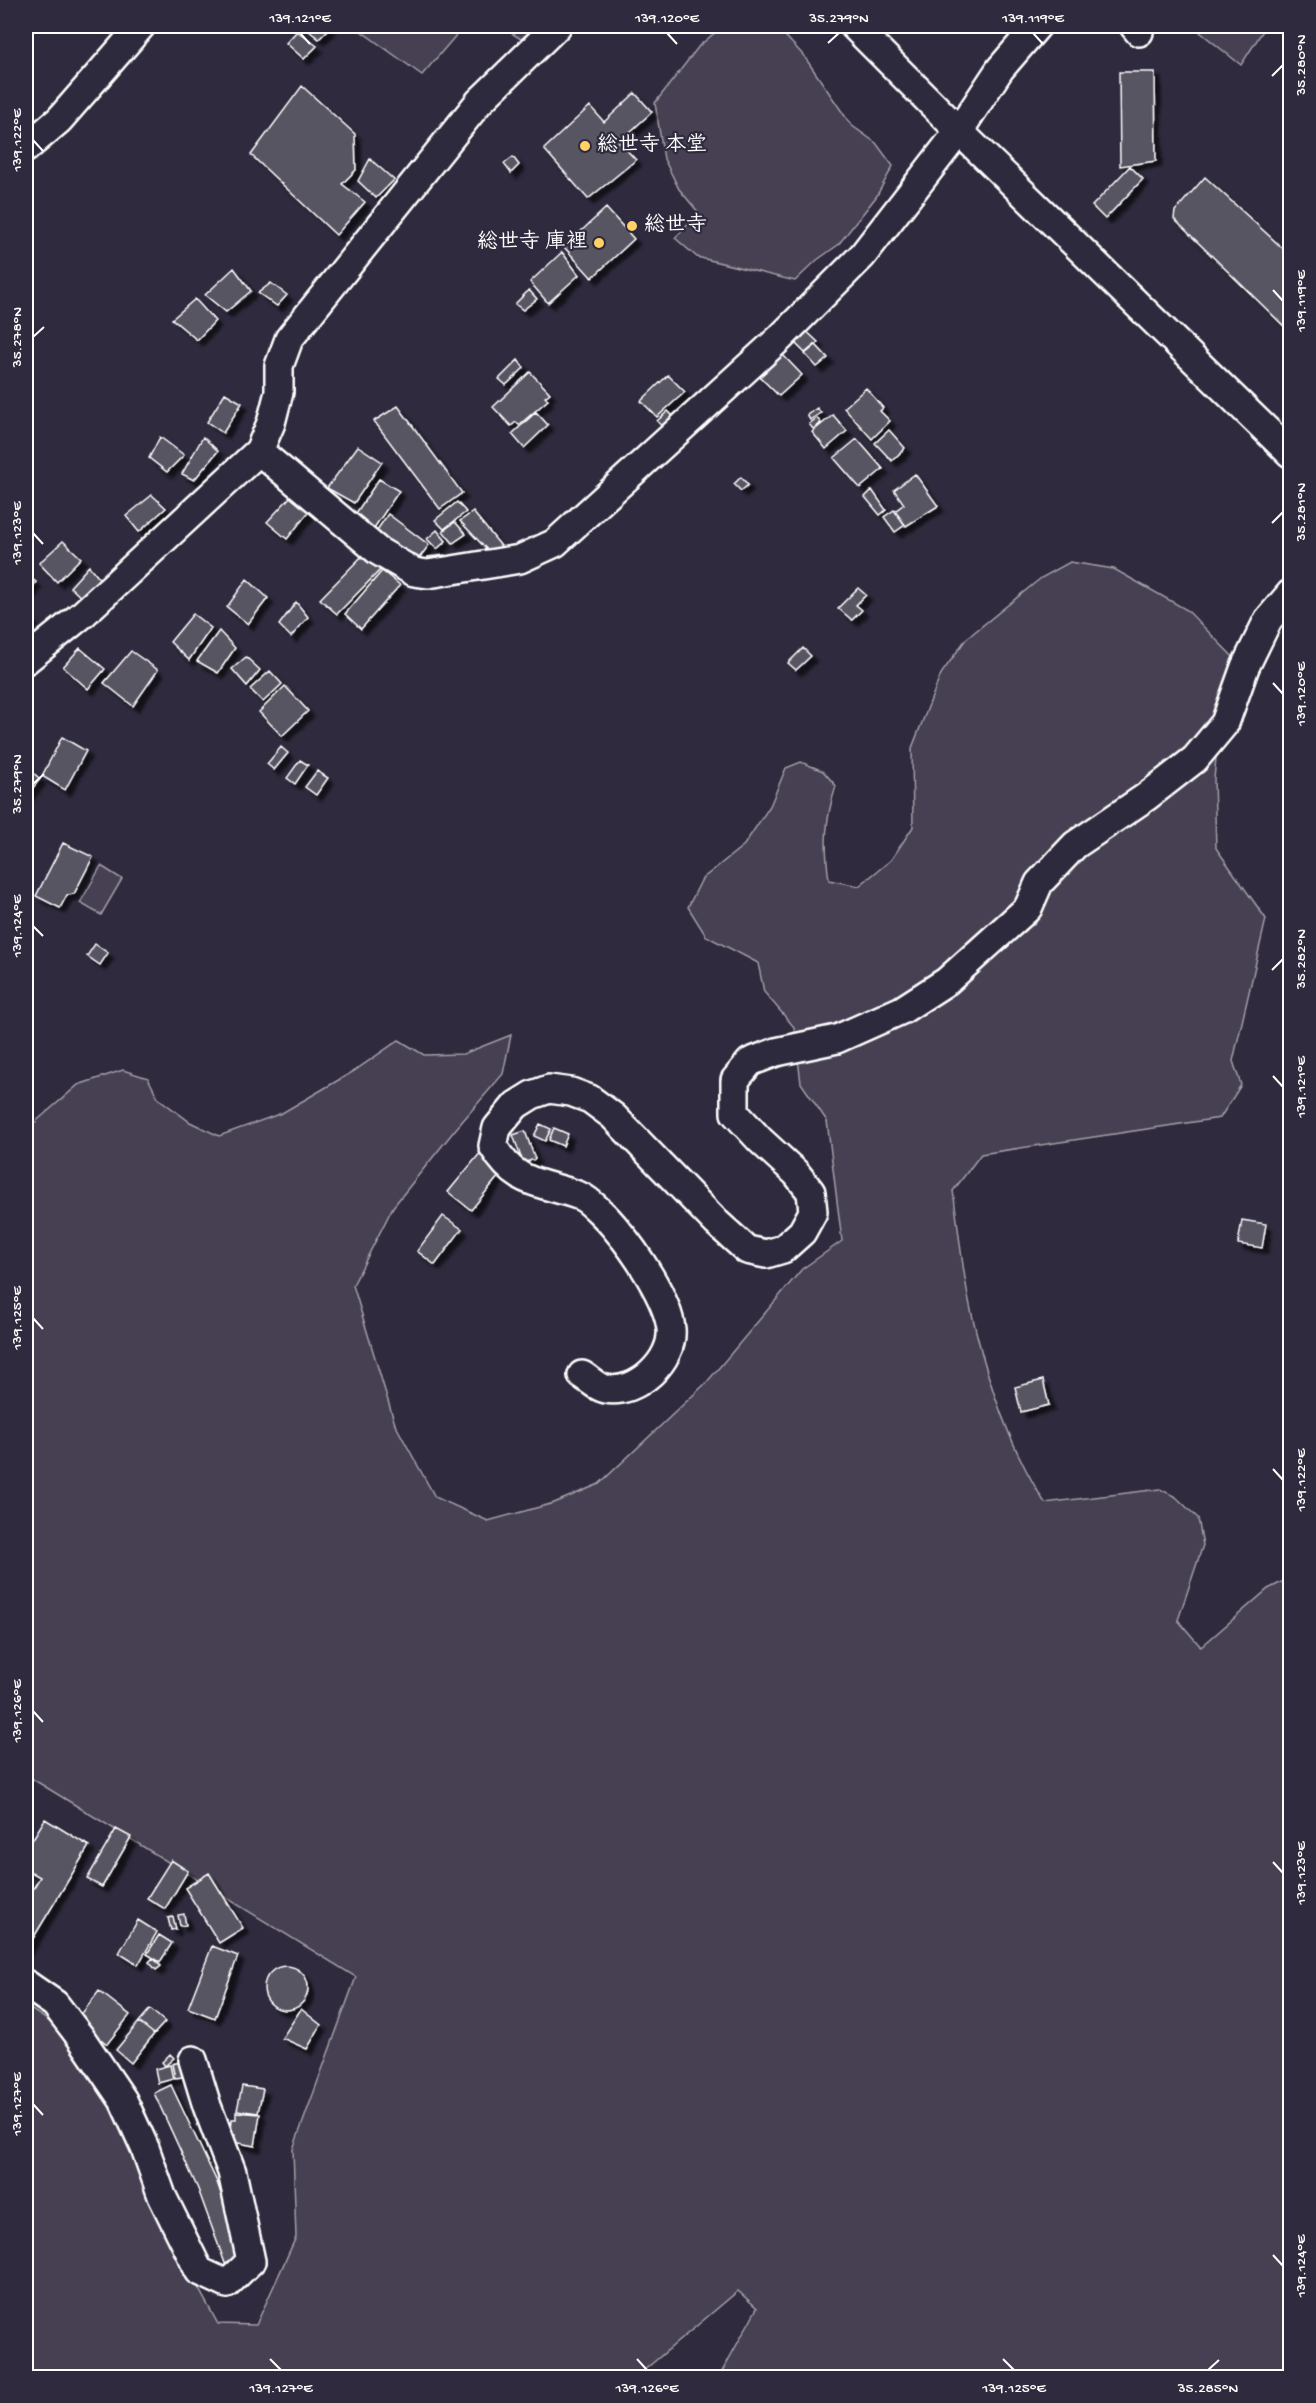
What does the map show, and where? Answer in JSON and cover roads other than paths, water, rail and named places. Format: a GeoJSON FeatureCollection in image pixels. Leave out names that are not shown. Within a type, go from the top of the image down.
{"type":"FeatureCollection","features":[{"type":"Feature","properties":{"kind":"street"},"geometry":{"type":"LineString","coordinates":[[26,148],[59,120],[141,26]]}},
{"type":"Feature","properties":{"kind":"street"},"geometry":{"type":"LineString","coordinates":[[26,660],[83,614],[259,451],[271,423],[279,392],[279,366],[290,339],[479,102],[556,26]]}},
{"type":"Feature","properties":{"kind":"street"},"geometry":{"type":"LineString","coordinates":[[854,26],[1290,453]]}},
{"type":"Feature","properties":{"kind":"street"},"geometry":{"type":"LineString","coordinates":[[259,451],[378,551],[414,572],[436,573],[520,559],[555,543],[780,338],[862,256],[959,130],[1000,69],[1037,26]]}},
{"type":"Feature","properties":{"kind":"street"},"geometry":{"type":"LineString","coordinates":[[582,1375],[604,1389],[628,1388],[650,1374],[667,1355],[671,1330],[669,1321],[664,1303],[617,1229],[583,1197],[525,1180],[503,1162],[493,1146],[497,1128],[516,1105],[532,1095],[549,1089],[571,1092],[590,1099],[613,1116],[717,1223],[747,1250],[766,1254],[783,1249],[802,1232],[813,1212],[811,1192],[796,1173],[735,1113],[735,1080],[750,1062],[776,1052],[837,1039],[902,1010],[947,981],[990,944],[1028,908],[1039,883],[1075,845],[1146,797],[1196,759],[1225,723],[1245,667],[1268,620],[1290,594]]}},
{"type":"Feature","properties":{"kind":"street"},"geometry":{"type":"LineString","coordinates":[[26,1984],[55,2004],[123,2100],[145,2148],[162,2196],[199,2271],[227,2284],[251,2261],[232,2172],[207,2106],[193,2060]]}},
{"type":"Feature","properties":{"kind":"place","name":"総世寺 本堂"},"geometry":{"type":"Point","coordinates":[585,146]}},
{"type":"Feature","properties":{"kind":"place","name":"総世寺"},"geometry":{"type":"Point","coordinates":[632,226]}},
{"type":"Feature","properties":{"kind":"place","name":"総世寺 庫裡"},"geometry":{"type":"Point","coordinates":[599,243]}}]}
